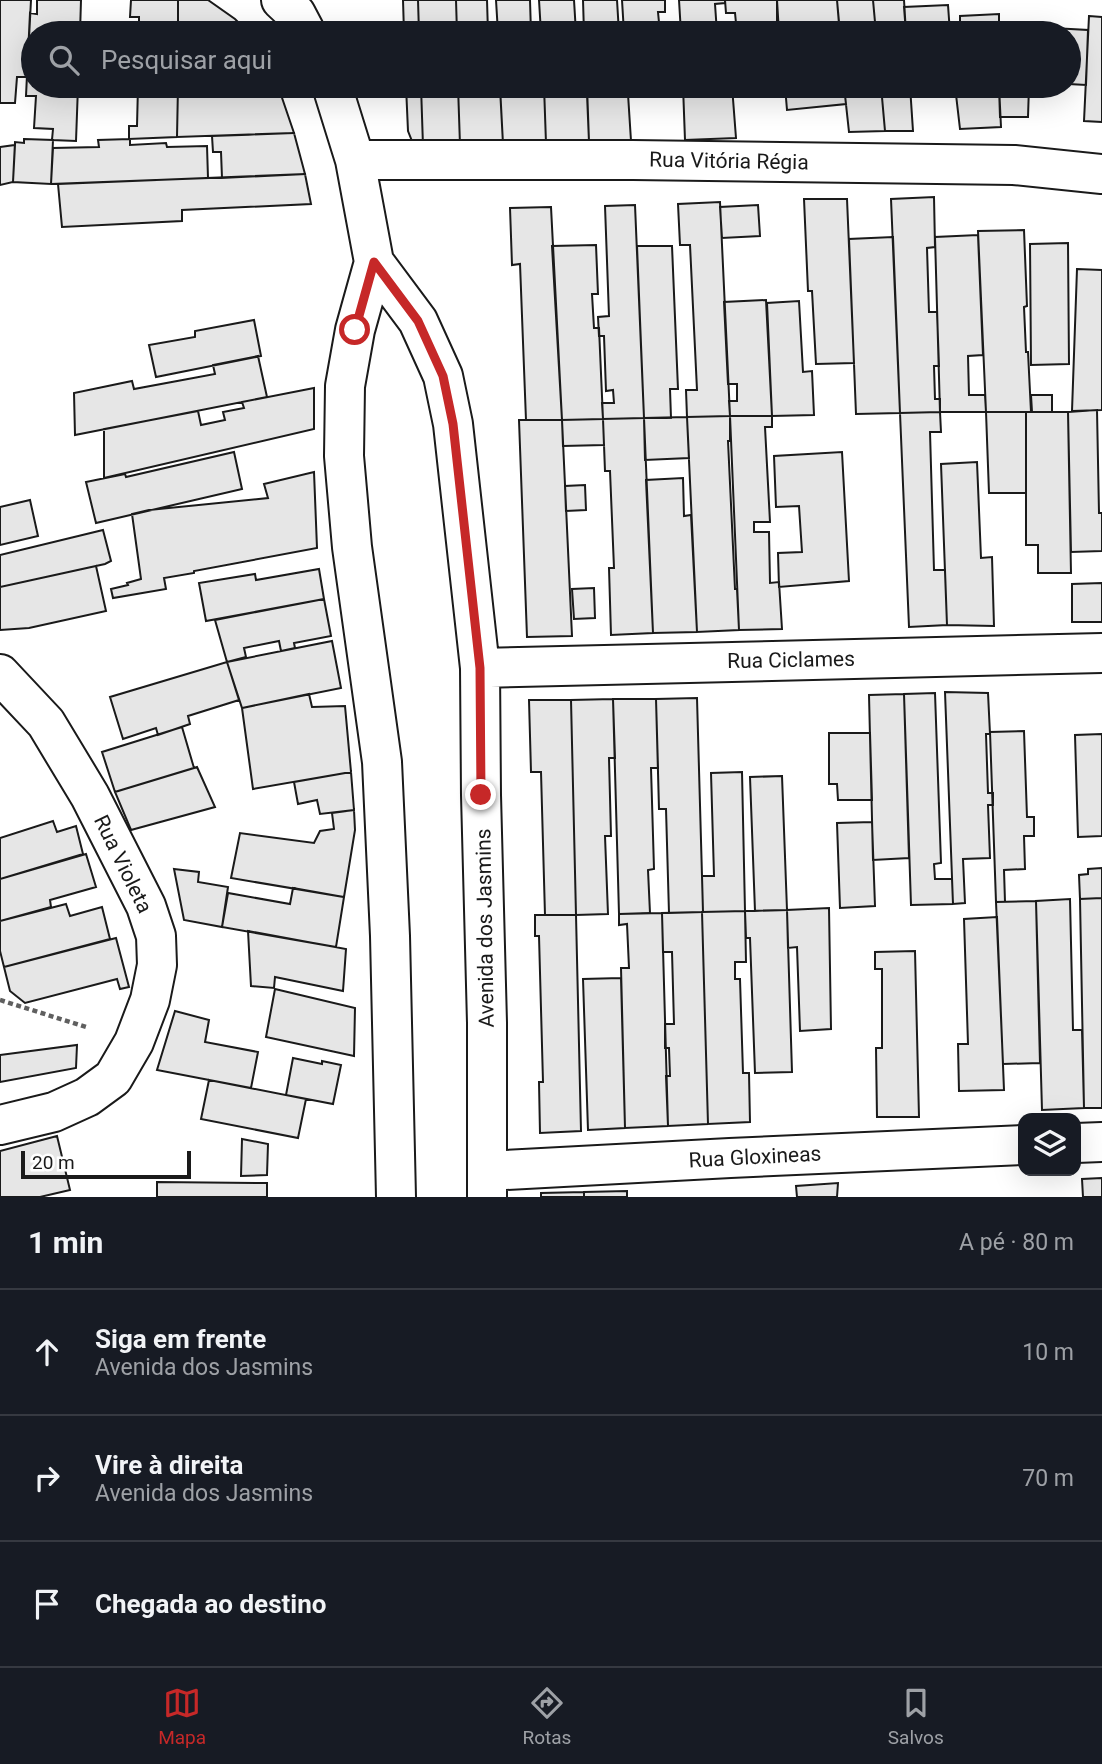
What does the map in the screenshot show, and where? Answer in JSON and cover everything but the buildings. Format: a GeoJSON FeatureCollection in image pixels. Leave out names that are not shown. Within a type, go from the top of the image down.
{"type":"FeatureCollection","features":[{"type":"Feature","properties":{"kind":"street"},"geometry":{"type":"LineString","coordinates":[[281,0],[300,21]]}},
{"type":"Feature","properties":{"kind":"street","name":"Avenida dos Jasmins"},"geometry":{"type":"LineString","coordinates":[[336,98],[355,160],[374,262],[418,321],[443,376],[453,424],[480,668],[487,1023],[487,1184]]}},
{"type":"Feature","properties":{"kind":"street","name":"Rua Vitória Régia"},"geometry":{"type":"LineString","coordinates":[[355,160],[633,160],[1014,165],[1102,174]]}},
{"type":"Feature","properties":{"kind":"street","name":"Avenida dos Jasmins"},"geometry":{"type":"LineString","coordinates":[[374,262],[355,330],[345,386],[344,456],[352,547],[382,762],[390,936],[396,1197]]}},
{"type":"Feature","properties":{"kind":"street","name":"Rua Ciclames"},"geometry":{"type":"LineString","coordinates":[[480,668],[1102,653]]}},
{"type":"Feature","properties":{"kind":"street","name":"Rua Violeta"},"geometry":{"type":"LineString","coordinates":[[0,674],[46,723],[90,796],[146,906],[156,936],[157,965],[150,1000],[134,1042],[113,1078],[87,1097],[54,1112],[0,1125]]}},
{"type":"Feature","properties":{"kind":"street"},"geometry":{"type":"LineString","coordinates":[[1081,1143],[1102,1142]]}},
{"type":"Feature","properties":{"kind":"street","name":"Rua Gloxineas"},"geometry":{"type":"LineString","coordinates":[[487,1184],[730,1158],[1018,1145]]}},
{"type":"Feature","properties":{"kind":"path"},"geometry":{"type":"LineString","coordinates":[[0,1000],[134,1042]]}},
{"type":"Feature","properties":{"kind":"route"},"geometry":{"type":"LineString","coordinates":[[355,330],[374,262],[418,321],[443,376],[453,424],[480,668],[481,795]]}}]}
